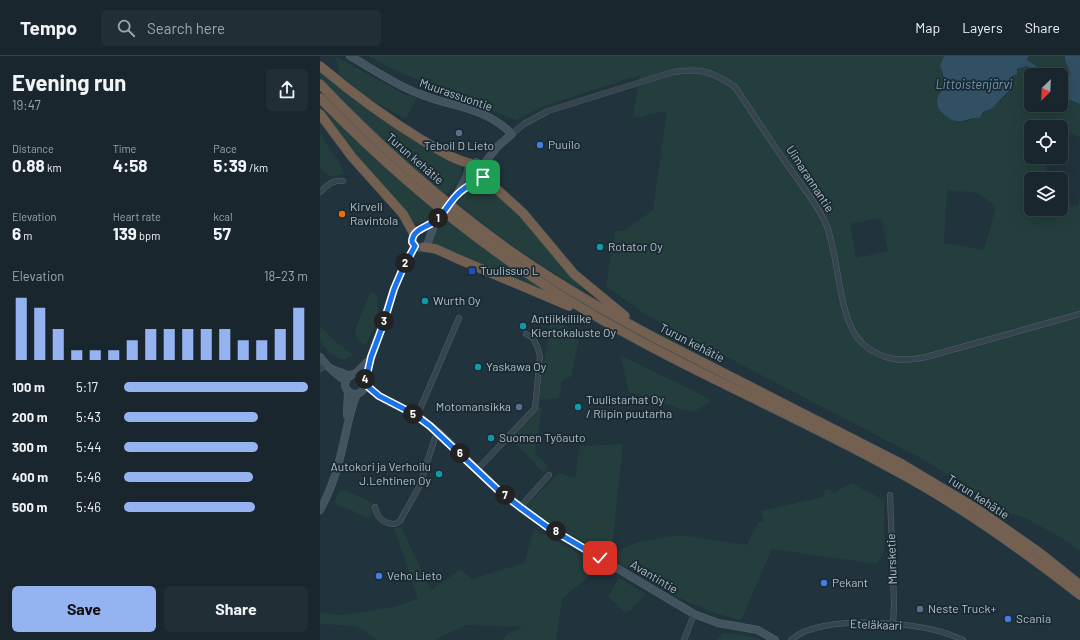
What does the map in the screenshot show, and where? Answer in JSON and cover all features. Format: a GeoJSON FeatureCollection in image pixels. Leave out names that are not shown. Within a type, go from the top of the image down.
{"type":"FeatureCollection","features":[{"type":"Feature","properties":{"kind":"highway"},"geometry":{"type":"LineString","coordinates":[[320,66],[360,99],[408,131],[452,158],[472,164]]}},
{"type":"Feature","properties":{"kind":"highway","name":"Turun kehätie"},"geometry":{"type":"LineString","coordinates":[[320,84],[373,138],[427,186],[510,251],[554,280],[657,339],[856,439],[902,464],[974,507],[1056,565],[1080,584]]}},
{"type":"Feature","properties":{"kind":"highway","name":"Turun kehätie"},"geometry":{"type":"LineString","coordinates":[[320,98],[386,162],[448,216],[535,279],[605,322],[652,347],[895,470],[968,514],[1080,595]]}},
{"type":"Feature","properties":{"kind":"highway"},"geometry":{"type":"LineString","coordinates":[[320,114],[362,169],[403,214],[414,234]]}},
{"type":"Feature","properties":{"kind":"highway"},"geometry":{"type":"LineString","coordinates":[[485,175],[490,183],[523,214],[574,274],[611,305],[657,339]]}},
{"type":"Feature","properties":{"kind":"highway"},"geometry":{"type":"LineString","coordinates":[[420,247],[442,251],[605,322]]}},
{"type":"Feature","properties":{"kind":"highway"},"geometry":{"type":"LineString","coordinates":[[1032,559],[1080,600]]}},
{"type":"Feature","properties":{"kind":"street","name":"Muurassuontie"},"geometry":{"type":"LineString","coordinates":[[350,56],[410,90],[429,98],[470,109],[496,120],[512,134]]}},
{"type":"Feature","properties":{"kind":"street","name":"Uimarannantie"},"geometry":{"type":"LineString","coordinates":[[483,165],[498,146],[524,124],[548,111],[673,72],[702,70],[722,78],[735,87],[819,212],[832,241],[846,314],[852,330],[863,344],[878,354],[892,360],[908,361],[1080,314]]}},
{"type":"Feature","properties":{"kind":"street"},"geometry":{"type":"LineString","coordinates":[[348,419],[367,375],[371,357],[381,332],[398,277],[420,247],[428,243],[436,220],[457,194],[466,178],[469,167],[476,162],[483,165],[485,175],[457,194]]}},
{"type":"Feature","properties":{"kind":"street"},"geometry":{"type":"LineString","coordinates":[[320,192],[330,183],[337,180],[343,181]]}},
{"type":"Feature","properties":{"kind":"street"},"geometry":{"type":"LineString","coordinates":[[420,247],[412,242],[414,234],[418,230],[436,220]]}},
{"type":"Feature","properties":{"kind":"street"},"geometry":{"type":"LineString","coordinates":[[417,416],[459,318]]}},
{"type":"Feature","properties":{"kind":"street"},"geometry":{"type":"LineString","coordinates":[[477,470],[535,408],[540,356],[538,346],[533,338],[526,334]]}},
{"type":"Feature","properties":{"kind":"street"},"geometry":{"type":"LineString","coordinates":[[320,357],[326,368],[351,377],[361,376],[364,382]]}},
{"type":"Feature","properties":{"kind":"street"},"geometry":{"type":"LineString","coordinates":[[320,510],[328,495],[345,438],[348,419],[348,391],[346,386],[351,377],[371,357]]}},
{"type":"Feature","properties":{"kind":"street","name":"Avantintie"},"geometry":{"type":"LineString","coordinates":[[364,382],[379,396],[417,416],[439,433],[498,490],[546,526],[694,614],[718,623],[758,630],[774,640]]}},
{"type":"Feature","properties":{"kind":"street"},"geometry":{"type":"LineString","coordinates":[[348,391],[354,394],[359,393]]}},
{"type":"Feature","properties":{"kind":"street","name":"Avantintie"},"geometry":{"type":"LineString","coordinates":[[359,393],[379,396]]}},
{"type":"Feature","properties":{"kind":"street"},"geometry":{"type":"LineString","coordinates":[[375,507],[378,516],[386,522],[395,524],[400,520],[419,487],[435,438],[439,433]]}},
{"type":"Feature","properties":{"kind":"street"},"geometry":{"type":"LineString","coordinates":[[520,507],[549,475]]}},
{"type":"Feature","properties":{"kind":"street","name":"Mursketie"},"geometry":{"type":"LineString","coordinates":[[890,495],[894,604],[893,624]]}},
{"type":"Feature","properties":{"kind":"street"},"geometry":{"type":"LineString","coordinates":[[684,640],[694,614]]}},
{"type":"Feature","properties":{"kind":"street","name":"Eteläkaari"},"geometry":{"type":"LineString","coordinates":[[791,640],[808,630],[836,625],[864,623],[893,624],[938,631],[962,640]]}},
{"type":"Feature","properties":{"kind":"green space"},"geometry":{"type":"Polygon","coordinates":[[[335,56],[406,95],[417,97],[406,119],[371,100],[340,76],[335,56]]]}},
{"type":"Feature","properties":{"kind":"green space"},"geometry":{"type":"Polygon","coordinates":[[[368,56],[944,56],[941,69],[944,79],[944,87],[940,93],[942,113],[958,122],[966,122],[975,118],[980,118],[986,111],[1005,97],[1008,93],[1015,73],[1027,66],[1031,68],[1024,68],[1024,112],[1068,112],[1068,97],[1074,102],[1080,104],[1080,137],[1068,133],[1068,120],[1024,120],[1024,164],[1047,164],[1045,172],[1024,172],[1024,216],[1068,216],[1068,204],[1078,206],[1080,196],[1080,551],[1060,537],[1024,517],[1004,512],[926,461],[648,316],[606,286],[615,231],[624,231],[653,210],[667,111],[633,118],[640,75],[550,104],[515,120],[394,70],[368,56]],[[947,190],[944,243],[984,250],[996,207],[978,193],[947,190]],[[881,218],[850,224],[856,258],[888,251],[881,218]]]}},
{"type":"Feature","properties":{"kind":"green space"},"geometry":{"type":"Polygon","coordinates":[[[1029,56],[1065,56],[1070,73],[1068,76],[1068,68],[1039,68],[1027,59],[1029,56]]]}},
{"type":"Feature","properties":{"kind":"green space"},"geometry":{"type":"Polygon","coordinates":[[[320,70],[461,164],[462,176],[458,183],[446,196],[366,124],[320,80],[320,70]]]}},
{"type":"Feature","properties":{"kind":"green space"},"geometry":{"type":"Polygon","coordinates":[[[320,104],[383,165],[435,210],[426,221],[414,225],[351,152],[320,109],[320,104]]]}},
{"type":"Feature","properties":{"kind":"green space"},"geometry":{"type":"Polygon","coordinates":[[[320,134],[341,166],[344,174],[332,177],[326,174],[320,167],[320,134]]]}},
{"type":"Feature","properties":{"kind":"green space"},"geometry":{"type":"Polygon","coordinates":[[[485,180],[513,208],[586,293],[517,249],[457,203],[470,188],[485,180]]]}},
{"type":"Feature","properties":{"kind":"green space"},"geometry":{"type":"Polygon","coordinates":[[[444,218],[551,294],[430,245],[436,229],[444,218]]]}},
{"type":"Feature","properties":{"kind":"green space"},"geometry":{"type":"Polygon","coordinates":[[[370,293],[377,294],[378,315],[374,328],[364,346],[356,337],[355,330],[370,293]]]}},
{"type":"Feature","properties":{"kind":"green space"},"geometry":{"type":"Polygon","coordinates":[[[550,318],[580,334],[571,377],[562,381],[559,398],[536,400],[547,348],[550,318]]]}},
{"type":"Feature","properties":{"kind":"green space"},"geometry":{"type":"Polygon","coordinates":[[[320,326],[336,342],[353,355],[345,359],[340,359],[328,352],[320,341],[320,326]]]}},
{"type":"Feature","properties":{"kind":"green space"},"geometry":{"type":"Polygon","coordinates":[[[620,355],[708,398],[710,403],[694,411],[684,410],[629,392],[620,355]]]}},
{"type":"Feature","properties":{"kind":"green space"},"geometry":{"type":"Polygon","coordinates":[[[542,407],[535,453],[548,466],[544,474],[511,438],[538,408],[542,407]]]}},
{"type":"Feature","properties":{"kind":"green space"},"geometry":{"type":"Polygon","coordinates":[[[623,444],[612,548],[603,549],[593,547],[550,523],[525,506],[559,473],[575,478],[580,446],[623,444]]]}},
{"type":"Feature","properties":{"kind":"green space"},"geometry":{"type":"Polygon","coordinates":[[[851,483],[884,500],[884,552],[877,564],[772,549],[741,620],[717,614],[672,595],[611,558],[611,555],[615,552],[637,542],[679,535],[747,545],[758,522],[764,522],[761,511],[823,497],[825,489],[831,490],[834,493],[851,483]]]}},
{"type":"Feature","properties":{"kind":"green space"},"geometry":{"type":"Polygon","coordinates":[[[341,489],[372,502],[373,513],[371,517],[369,518],[334,503],[341,489]]]}},
{"type":"Feature","properties":{"kind":"green space"},"geometry":{"type":"Polygon","coordinates":[[[401,527],[431,590],[461,569],[472,579],[524,563],[534,529],[600,567],[562,599],[556,640],[503,640],[507,634],[523,627],[466,625],[434,640],[378,640],[357,626],[320,624],[320,613],[341,615],[394,607],[418,599],[394,528],[401,527]]]}},
{"type":"Feature","properties":{"kind":"green space"},"geometry":{"type":"Polygon","coordinates":[[[619,578],[646,594],[631,610],[626,613],[608,597],[619,578]]]}},
{"type":"Feature","properties":{"kind":"green space"},"geometry":{"type":"Polygon","coordinates":[[[723,633],[750,636],[761,640],[716,640],[723,633]]]}},
{"type":"Feature","properties":{"kind":"water","name":"Littoistenjärvi"},"geometry":{"type":"Polygon","coordinates":[[[944,56],[1029,56],[1027,59],[1028,61],[1039,68],[1030,68],[1027,66],[1017,69],[1017,74],[1012,76],[1011,85],[1008,92],[992,108],[983,112],[980,118],[956,121],[948,118],[941,112],[937,105],[939,94],[943,89],[944,84],[944,76],[940,66],[944,56]]]}},
{"type":"Feature","properties":{"kind":"water"},"geometry":{"type":"Polygon","coordinates":[[[1065,56],[1080,56],[1080,104],[1068,98],[1068,78],[1070,73],[1065,56]]]}},
{"type":"Feature","properties":{"kind":"place","name":"Teboil D Lieto"},"geometry":{"type":"Point","coordinates":[459,133]}},
{"type":"Feature","properties":{"kind":"place","name":"Puuilo"},"geometry":{"type":"Point","coordinates":[540,145]}},
{"type":"Feature","properties":{"kind":"place","name":"Kirveli Ravintola"},"geometry":{"type":"Point","coordinates":[342,214]}},
{"type":"Feature","properties":{"kind":"place","name":"Rotator Oy"},"geometry":{"type":"Point","coordinates":[600,247]}},
{"type":"Feature","properties":{"kind":"place","name":"Tuulissuo L"},"geometry":{"type":"Point","coordinates":[472,271]}},
{"type":"Feature","properties":{"kind":"place","name":"Wurth Oy"},"geometry":{"type":"Point","coordinates":[425,301]}},
{"type":"Feature","properties":{"kind":"place","name":"Antiikkiliike Kiertokaluste Oy"},"geometry":{"type":"Point","coordinates":[523,326]}},
{"type":"Feature","properties":{"kind":"place","name":"Yaskawa Oy"},"geometry":{"type":"Point","coordinates":[478,367]}},
{"type":"Feature","properties":{"kind":"place","name":"Motomansikka"},"geometry":{"type":"Point","coordinates":[519,407]}},
{"type":"Feature","properties":{"kind":"place","name":"Tuulistarhat Oy / Riipin puutarha"},"geometry":{"type":"Point","coordinates":[578,407]}},
{"type":"Feature","properties":{"kind":"place","name":"Suomen Työauto"},"geometry":{"type":"Point","coordinates":[491,438]}},
{"type":"Feature","properties":{"kind":"place","name":"Autokori ja Verhoilu J.Lehtinen Oy"},"geometry":{"type":"Point","coordinates":[439,474]}},
{"type":"Feature","properties":{"kind":"place","name":"Veho Lieto"},"geometry":{"type":"Point","coordinates":[379,576]}},
{"type":"Feature","properties":{"kind":"place","name":"Pekant"},"geometry":{"type":"Point","coordinates":[824,583]}},
{"type":"Feature","properties":{"kind":"place","name":"Neste Truck+"},"geometry":{"type":"Point","coordinates":[920,609]}},
{"type":"Feature","properties":{"kind":"place","name":"Scania"},"geometry":{"type":"Point","coordinates":[1008,619]}},
{"type":"Feature","properties":{"kind":"route"},"geometry":{"type":"LineString","coordinates":[[483,177],[473,182],[457,194],[436,220],[418,230],[414,234],[412,242],[415,246],[398,277],[371,357],[367,375],[364,380],[365,384],[379,396],[422,419],[498,490],[520,507],[546,526],[600,558]]}}]}
